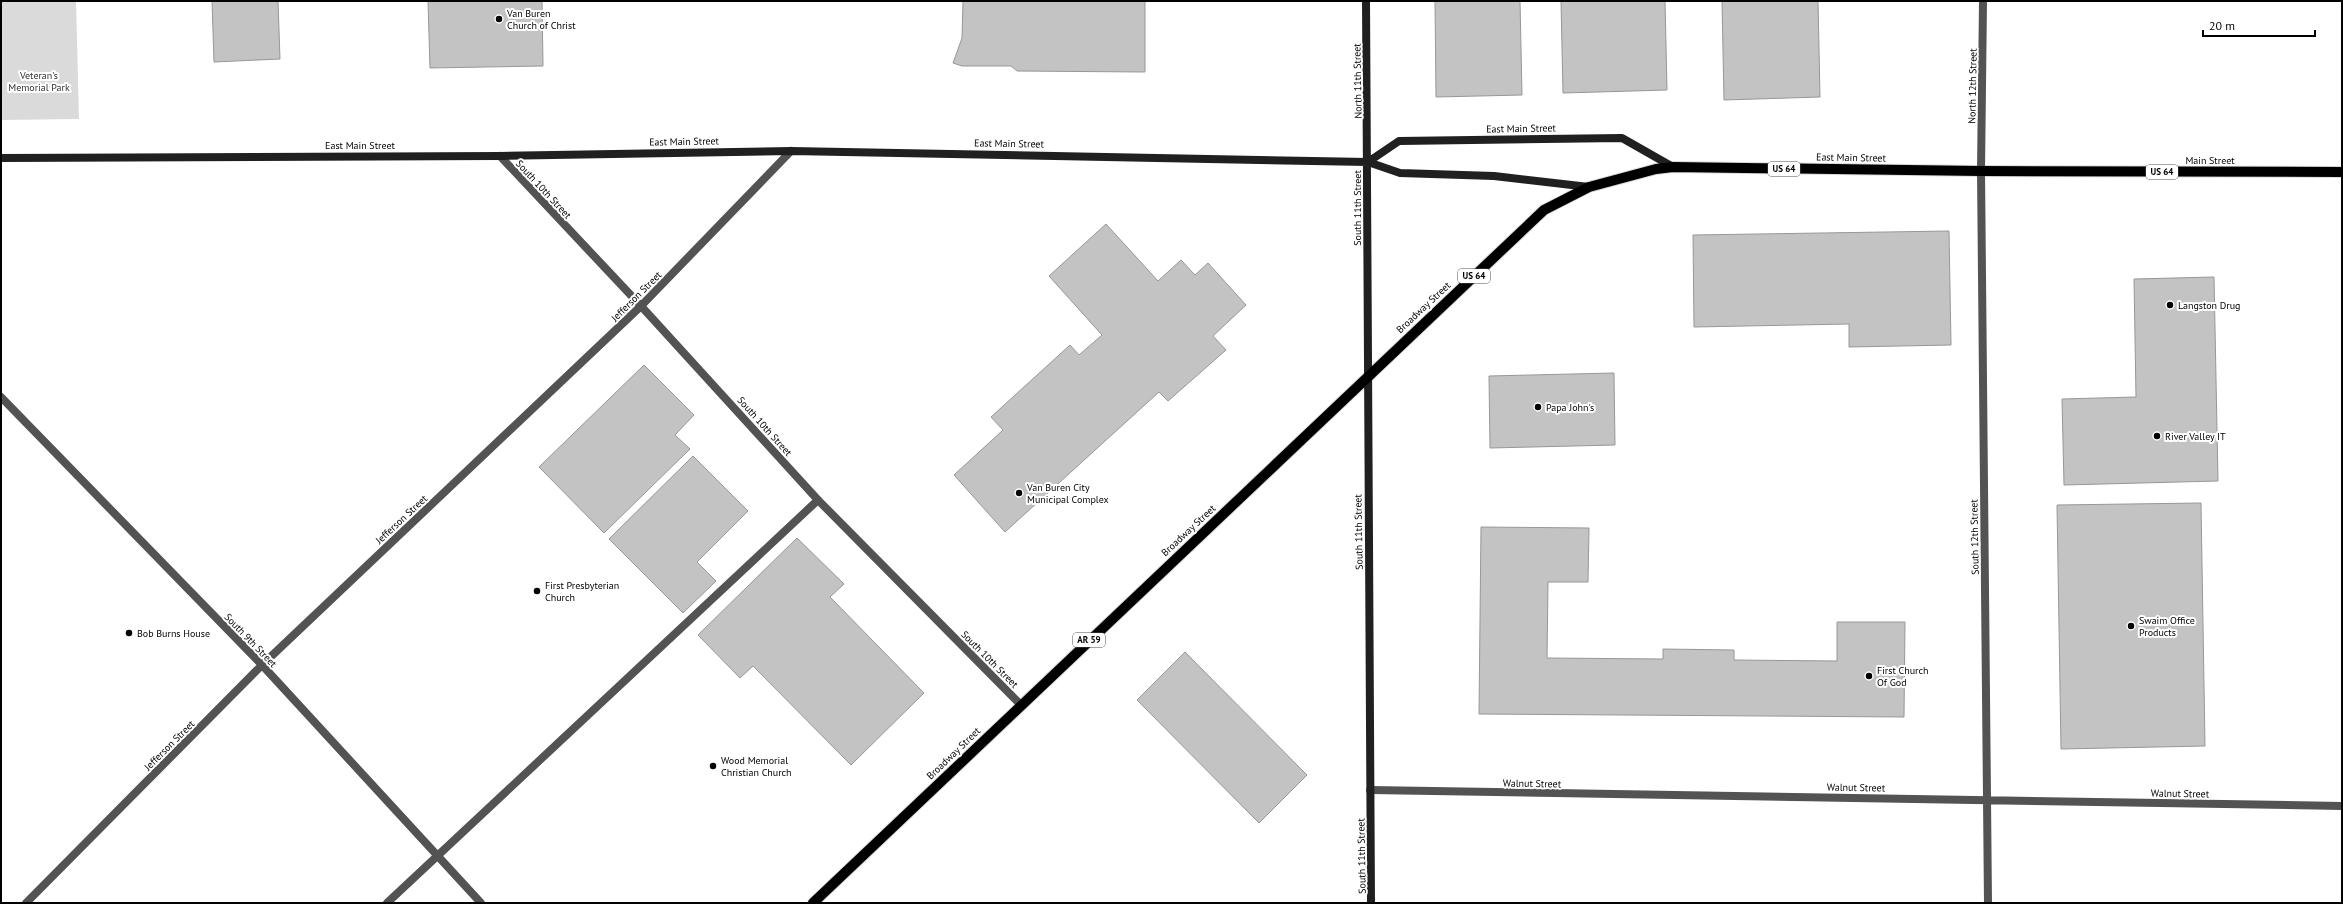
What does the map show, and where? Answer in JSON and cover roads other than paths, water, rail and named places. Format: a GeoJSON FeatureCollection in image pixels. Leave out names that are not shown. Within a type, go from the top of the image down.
{"type":"FeatureCollection","features":[{"type":"Feature","properties":{"kind":"main road","name":"North 11th Street"},"geometry":{"type":"LineString","coordinates":[[1366,1],[1368,162]]}},
{"type":"Feature","properties":{"kind":"main road","name":"East Main Street"},"geometry":{"type":"LineString","coordinates":[[1368,162],[1399,141],[1622,138],[1673,167]]}},
{"type":"Feature","properties":{"kind":"main road","name":"East Main Street"},"geometry":{"type":"LineString","coordinates":[[1,158],[500,156],[791,151],[1368,162],[1400,173],[1494,176],[1589,187],[1656,169],[1673,167],[1981,171]]}},
{"type":"Feature","properties":{"kind":"main road","name":"South 11th Street"},"geometry":{"type":"LineString","coordinates":[[1368,162],[1366,377],[1372,903]]}},
{"type":"Feature","properties":{"kind":"main road","name":"Main Street"},"geometry":{"type":"LineString","coordinates":[[1981,171],[2342,172]]}},
{"type":"Feature","properties":{"kind":"main road","name":"Broadway Street"},"geometry":{"type":"LineString","coordinates":[[813,903],[1366,377],[1544,210],[1589,187]]}},
{"type":"Feature","properties":{"kind":"street","name":"North 12th Street"},"geometry":{"type":"LineString","coordinates":[[1981,171],[1983,1]]}},
{"type":"Feature","properties":{"kind":"street","name":"Jefferson Street"},"geometry":{"type":"LineString","coordinates":[[26,903],[262,665],[641,306],[791,151]]}},
{"type":"Feature","properties":{"kind":"street","name":"South 10th Street"},"geometry":{"type":"LineString","coordinates":[[500,156],[641,306],[818,500],[1021,705]]}},
{"type":"Feature","properties":{"kind":"street","name":"South 12th Street"},"geometry":{"type":"LineString","coordinates":[[1981,171],[1988,903]]}},
{"type":"Feature","properties":{"kind":"street","name":"South 9th Street"},"geometry":{"type":"LineString","coordinates":[[1,397],[262,665],[436,856],[481,903]]}},
{"type":"Feature","properties":{"kind":"street"},"geometry":{"type":"LineString","coordinates":[[387,903],[818,500]]}},
{"type":"Feature","properties":{"kind":"street","name":"Walnut Street"},"geometry":{"type":"LineString","coordinates":[[1370,790],[2342,806]]}},
{"type":"Feature","properties":{"kind":"place","name":"Van Buren Church of Christ"},"geometry":{"type":"Point","coordinates":[499,19]}},
{"type":"Feature","properties":{"kind":"place","name":"Langston Drug"},"geometry":{"type":"Point","coordinates":[2170,305]}},
{"type":"Feature","properties":{"kind":"place","name":"Papa John's"},"geometry":{"type":"Point","coordinates":[1538,407]}},
{"type":"Feature","properties":{"kind":"place","name":"River Valley IT"},"geometry":{"type":"Point","coordinates":[2157,436]}},
{"type":"Feature","properties":{"kind":"place","name":"Van Buren City Municipal Complex"},"geometry":{"type":"Point","coordinates":[1019,493]}},
{"type":"Feature","properties":{"kind":"place","name":"First Presbyterian Church"},"geometry":{"type":"Point","coordinates":[537,591]}},
{"type":"Feature","properties":{"kind":"place","name":"Swaim Office Products"},"geometry":{"type":"Point","coordinates":[2131,626]}},
{"type":"Feature","properties":{"kind":"place","name":"Bob Burns House"},"geometry":{"type":"Point","coordinates":[129,633]}},
{"type":"Feature","properties":{"kind":"place","name":"First Church Of God"},"geometry":{"type":"Point","coordinates":[1869,676]}},
{"type":"Feature","properties":{"kind":"place","name":"Wood Memorial Christian Church"},"geometry":{"type":"Point","coordinates":[713,766]}},
{"type":"Feature","properties":{"kind":"park label","name":"Veteran's Memorial Park"},"geometry":{"type":"Point","coordinates":[39,80]}}]}
